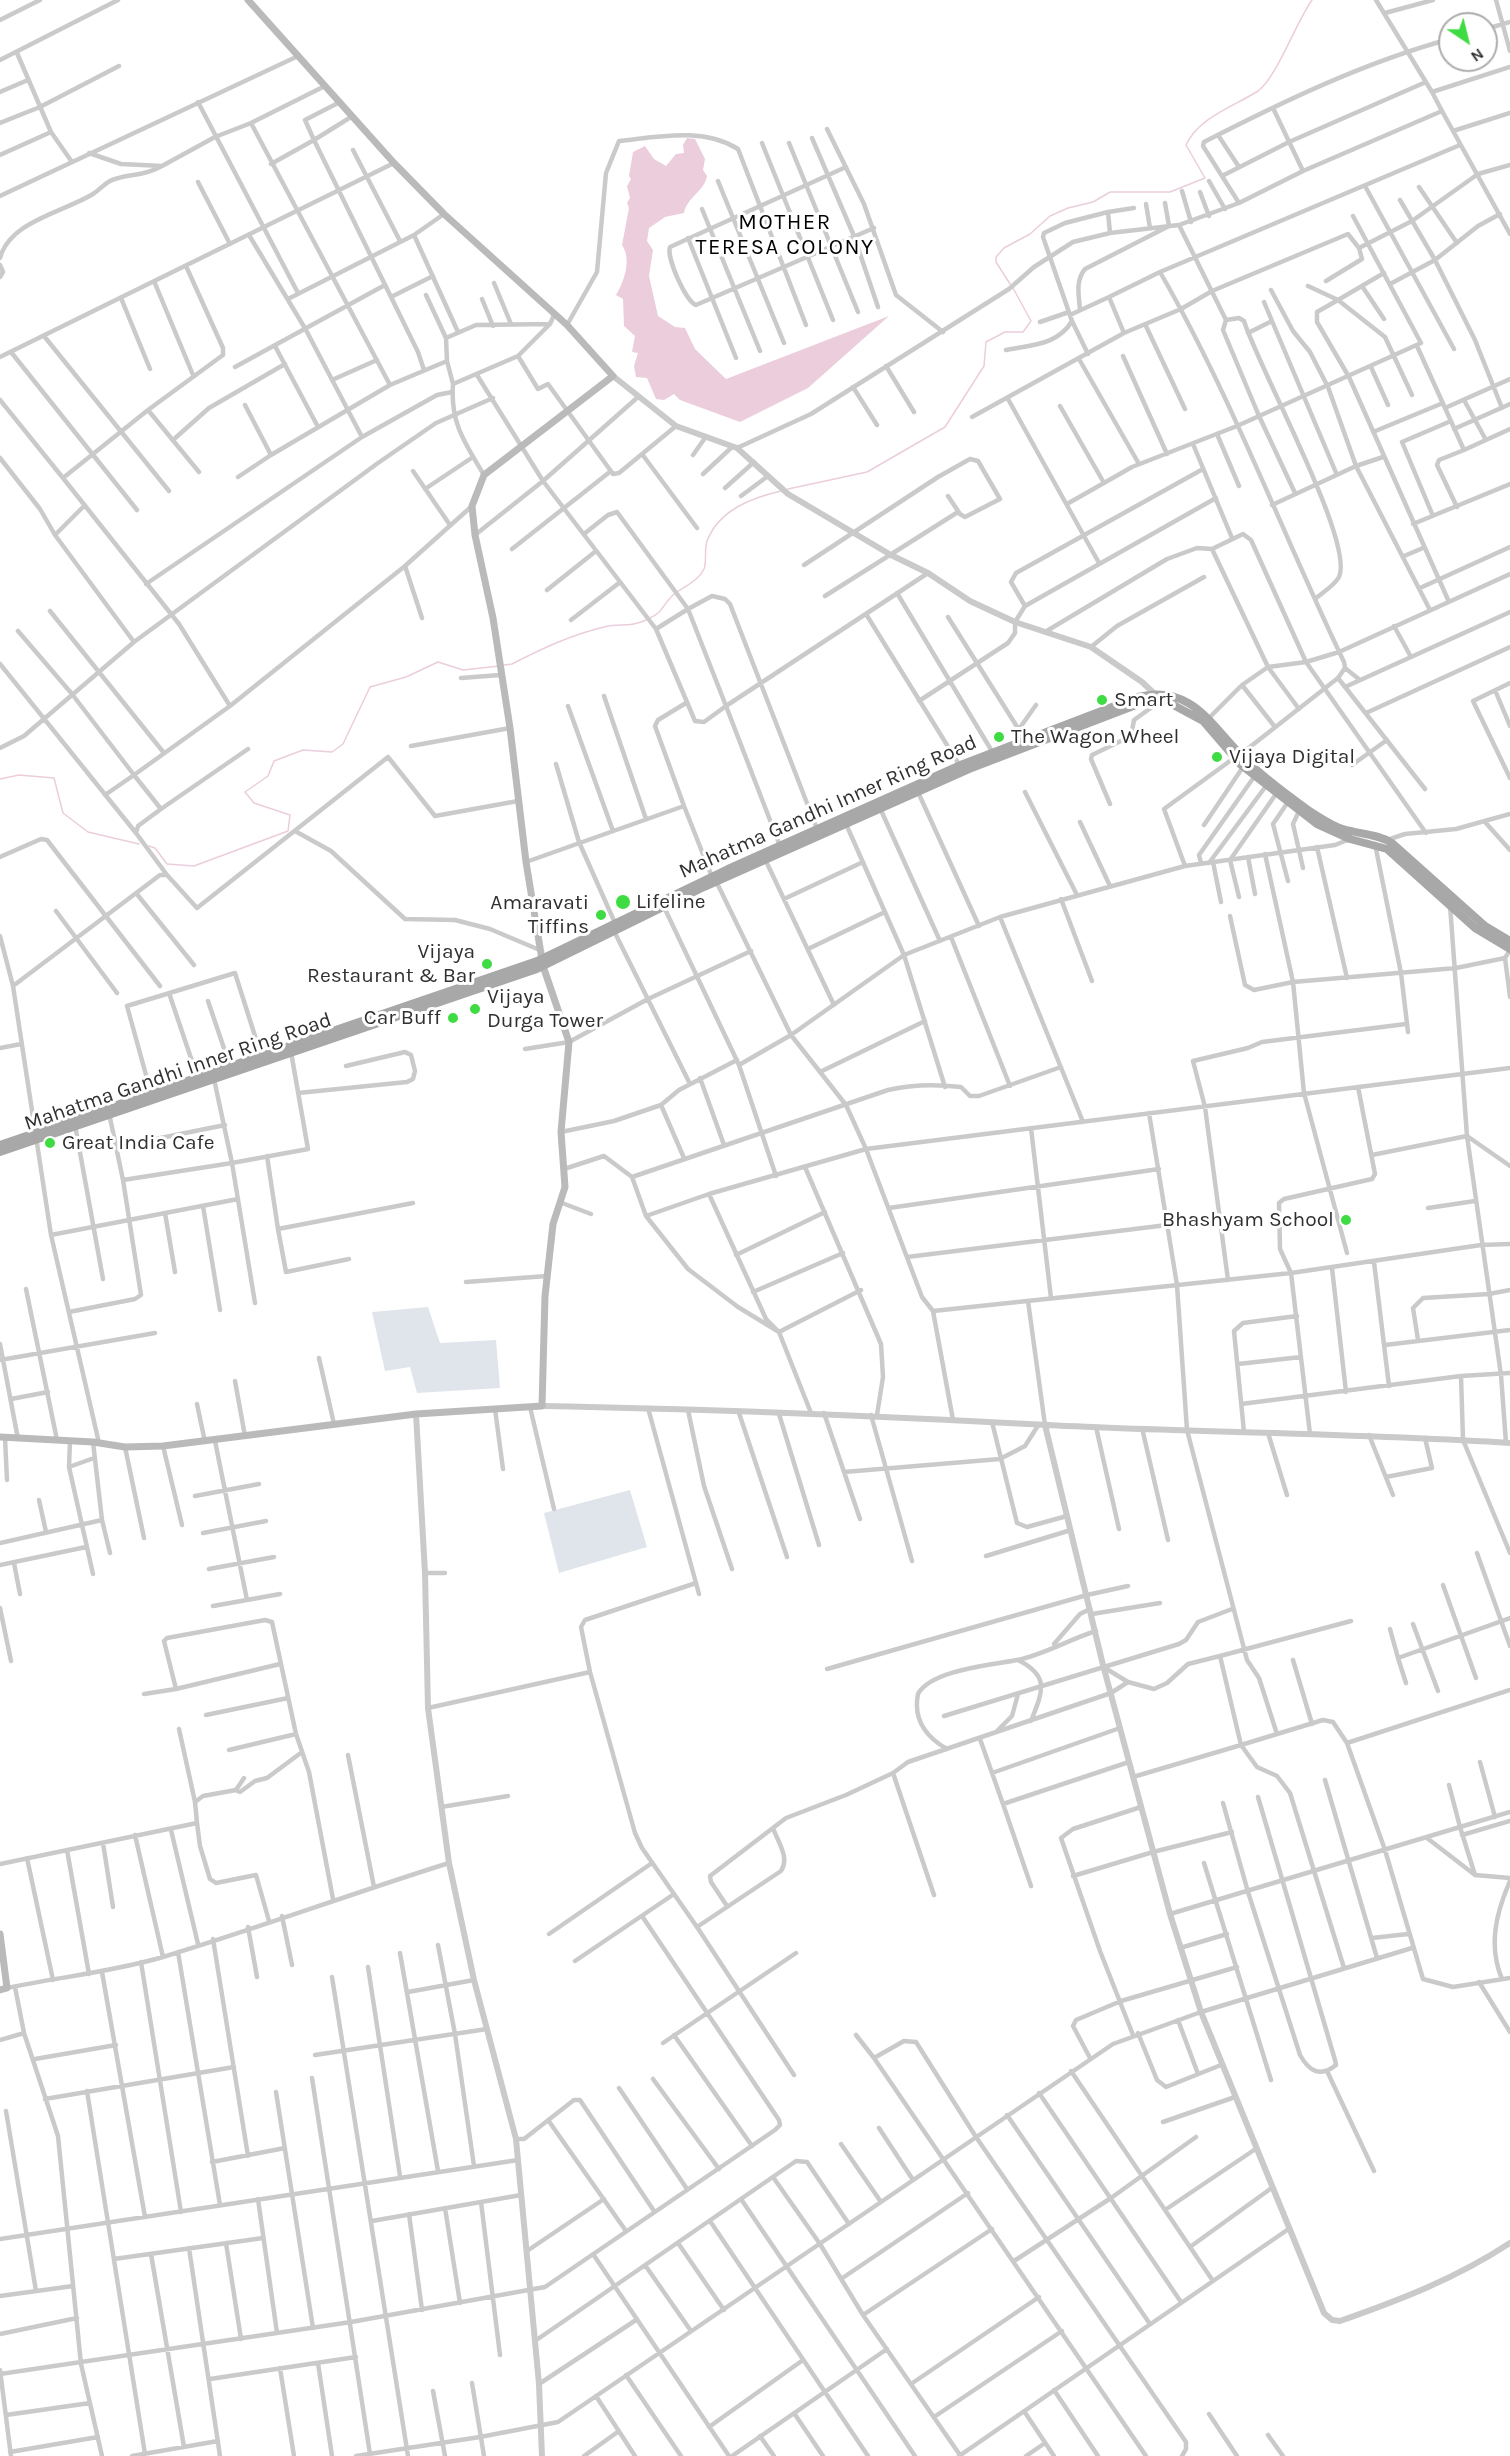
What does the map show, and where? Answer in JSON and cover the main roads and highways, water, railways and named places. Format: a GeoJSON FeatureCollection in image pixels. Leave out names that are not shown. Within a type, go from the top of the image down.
{"type":"FeatureCollection","features":[{"type":"Feature","properties":{"kind":"main road"},"geometry":{"type":"LineString","coordinates":[[2,1438],[96,1442],[125,1447],[163,1446],[416,1414],[542,1406],[547,1276],[553,1224],[562,1203],[565,1187],[561,1132],[569,1042],[542,958],[526,862],[510,728],[493,618],[475,535],[472,506],[484,475],[613,376],[567,325],[444,214],[394,163],[296,57],[248,0]]}},
{"type":"Feature","properties":{"kind":"main road"},"geometry":{"type":"LineString","coordinates":[[1158,698],[1174,696],[1209,718],[1243,767],[1276,794],[1317,824],[1350,839],[1375,844],[1396,855],[1475,928],[1510,950]]}},
{"type":"Feature","properties":{"kind":"main road"},"geometry":{"type":"LineString","coordinates":[[1158,698],[1203,721],[1237,756],[1331,824],[1387,840],[1485,926],[1510,941]]}},
{"type":"Feature","properties":{"kind":"main road","name":"Mahatma Gandhi Inner Ring Road"},"geometry":{"type":"LineString","coordinates":[[615,927],[780,846],[960,766],[1129,700],[1158,698]]}},
{"type":"Feature","properties":{"kind":"main road","name":"Mahatma Gandhi Inner Ring Road"},"geometry":{"type":"LineString","coordinates":[[0,1145],[75,1125],[291,1052],[542,958],[664,906],[714,879],[880,808],[1140,702],[1158,698]]}},
{"type":"Feature","properties":{"kind":"main road","name":"Mahatma Gandhi Inner Ring Road"},"geometry":{"type":"LineString","coordinates":[[0,1152],[36,1135],[151,1093],[542,958]]}},
{"type":"Feature","properties":{"kind":"main road"},"geometry":{"type":"LineString","coordinates":[[0,1934],[7,1988]]}},
{"type":"Feature","properties":{"kind":"waterway"},"geometry":{"type":"LineString","coordinates":[[1010,284],[996,262],[996,257],[1004,248],[1030,234],[1050,216],[1068,208],[1093,202],[1110,192],[1170,192],[1205,178],[1186,145],[1192,135],[1208,120],[1258,91],[1265,84],[1312,0]]}},
{"type":"Feature","properties":{"kind":"waterway"},"geometry":{"type":"LineString","coordinates":[[788,489],[867,472],[945,427],[984,366],[986,342],[1005,332],[1023,332],[1031,321],[1013,288]]}},
{"type":"Feature","properties":{"kind":"waterway"},"geometry":{"type":"LineString","coordinates":[[650,618],[660,611],[672,596],[701,574],[705,566],[707,541],[719,521],[737,507],[758,497],[781,491]]}},
{"type":"Feature","properties":{"kind":"waterway"},"geometry":{"type":"LineString","coordinates":[[504,665],[512,664],[546,647],[580,634],[604,627],[635,624],[646,620]]}},
{"type":"Feature","properties":{"kind":"waterway"},"geometry":{"type":"LineString","coordinates":[[149,846],[155,848],[167,864],[194,866],[288,831],[290,815],[254,803],[245,792],[268,776],[274,761],[303,750],[332,752],[343,744],[370,687],[406,677],[438,662],[463,670],[499,666]]}},
{"type":"Feature","properties":{"kind":"waterway"},"geometry":{"type":"LineString","coordinates":[[0,779],[19,775],[54,778],[63,813],[88,832],[139,844]]}},
{"type":"Feature","properties":{"kind":"place","name":"Smart"},"geometry":{"type":"Point","coordinates":[1102,700]}},
{"type":"Feature","properties":{"kind":"place","name":"The Wagon Wheel"},"geometry":{"type":"Point","coordinates":[999,737]}},
{"type":"Feature","properties":{"kind":"place","name":"Vijaya Digital"},"geometry":{"type":"Point","coordinates":[1217,757]}},
{"type":"Feature","properties":{"kind":"place","name":"Lifeline"},"geometry":{"type":"Point","coordinates":[623,902]}},
{"type":"Feature","properties":{"kind":"place","name":"Amaravati Tiffins"},"geometry":{"type":"Point","coordinates":[601,915]}},
{"type":"Feature","properties":{"kind":"place","name":"Vijaya Restaurant & Bar"},"geometry":{"type":"Point","coordinates":[487,964]}},
{"type":"Feature","properties":{"kind":"place","name":"Vijaya Durga Tower"},"geometry":{"type":"Point","coordinates":[475,1009]}},
{"type":"Feature","properties":{"kind":"place","name":"Car Buff"},"geometry":{"type":"Point","coordinates":[453,1018]}},
{"type":"Feature","properties":{"kind":"place","name":"Great India Cafe"},"geometry":{"type":"Point","coordinates":[50,1143]}},
{"type":"Feature","properties":{"kind":"place","name":"Bhashyam School"},"geometry":{"type":"Point","coordinates":[1346,1220]}},
{"type":"Feature","properties":{"kind":"district","name":"MOTHER TERESA COLONY"},"geometry":{"type":"Point","coordinates":[785,236]}}]}
